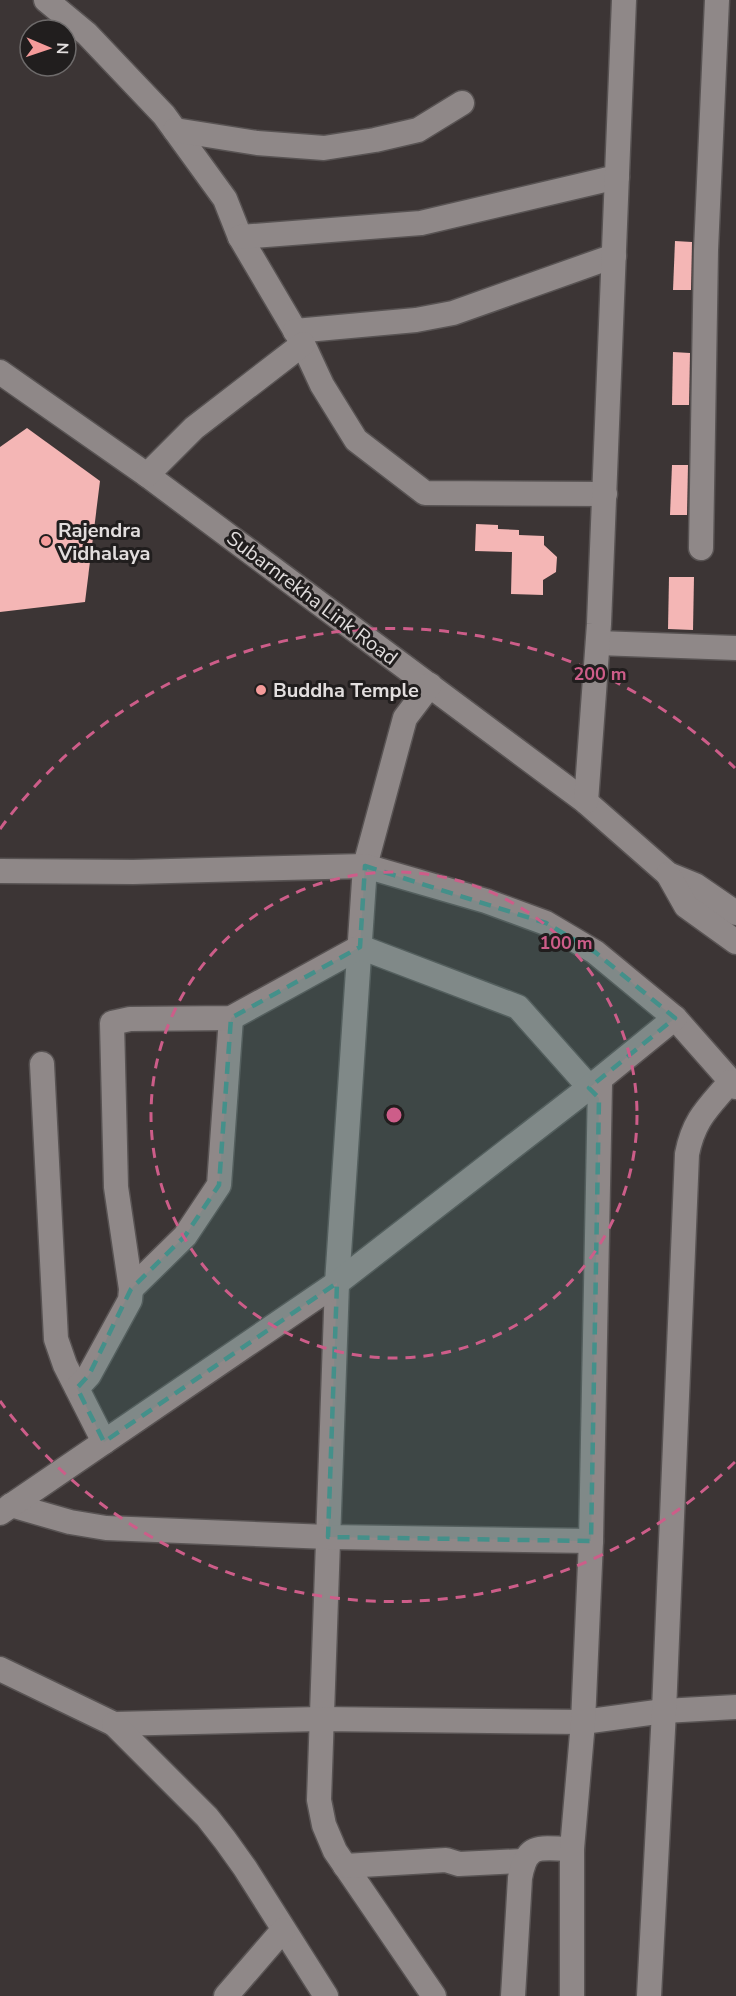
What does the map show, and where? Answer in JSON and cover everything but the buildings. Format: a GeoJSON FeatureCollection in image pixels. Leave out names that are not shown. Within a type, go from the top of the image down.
{"type":"FeatureCollection","features":[{"type":"Feature","properties":{"kind":"street"},"geometry":{"type":"LineString","coordinates":[[46,0],[87,34],[164,115],[225,199],[240,237],[299,338],[322,385],[356,440],[425,493],[605,494]]}},
{"type":"Feature","properties":{"kind":"street"},"geometry":{"type":"LineString","coordinates":[[586,802],[598,643],[624,0]]}},
{"type":"Feature","properties":{"kind":"street"},"geometry":{"type":"LineString","coordinates":[[701,548],[706,250],[717,0]]}},
{"type":"Feature","properties":{"kind":"street"},"geometry":{"type":"LineString","coordinates":[[175,130],[257,142],[324,148],[418,130],[462,103]]}},
{"type":"Feature","properties":{"kind":"street"},"geometry":{"type":"LineString","coordinates":[[240,237],[421,223],[617,177]]}},
{"type":"Feature","properties":{"kind":"street"},"geometry":{"type":"LineString","coordinates":[[147,475],[187,434],[299,338],[453,313],[614,256]]}},
{"type":"Feature","properties":{"kind":"street","name":"Subarnrekha Link Road"},"geometry":{"type":"LineString","coordinates":[[0,372],[147,475],[586,802],[668,874],[695,885],[736,913]]}},
{"type":"Feature","properties":{"kind":"street"},"geometry":{"type":"LineString","coordinates":[[598,643],[736,648]]}},
{"type":"Feature","properties":{"kind":"street"},"geometry":{"type":"LineString","coordinates":[[430,685],[405,718],[365,866],[337,1283],[320,1800],[324,1825],[335,1851],[434,1996]]}},
{"type":"Feature","properties":{"kind":"street"},"geometry":{"type":"LineString","coordinates":[[0,871],[133,872],[365,866],[486,901],[546,923],[595,952],[675,1018],[733,1084],[699,1120],[691,1135],[687,1154],[664,1711],[649,1996]]}},
{"type":"Feature","properties":{"kind":"street"},"geometry":{"type":"LineString","coordinates":[[668,874],[686,906],[736,942]]}},
{"type":"Feature","properties":{"kind":"street"},"geometry":{"type":"LineString","coordinates":[[704,891],[722,895],[736,893]]}},
{"type":"Feature","properties":{"kind":"street"},"geometry":{"type":"LineString","coordinates":[[76,1388],[89,1375],[129,1300],[131,1290],[116,1187],[112,1023],[130,1019],[231,1018],[360,947],[518,1007],[596,1088],[591,1541],[583,1722],[572,1849],[572,1996]]}},
{"type":"Feature","properties":{"kind":"street"},"geometry":{"type":"LineString","coordinates":[[131,1290],[185,1236],[219,1185],[231,1018]]}},
{"type":"Feature","properties":{"kind":"street"},"geometry":{"type":"LineString","coordinates":[[6,1509],[337,1283],[596,1088],[675,1018]]}},
{"type":"Feature","properties":{"kind":"street"},"geometry":{"type":"LineString","coordinates":[[42,1064],[56,1339],[65,1365],[104,1442]]}},
{"type":"Feature","properties":{"kind":"street"},"geometry":{"type":"LineString","coordinates":[[6,1509],[106,1528],[328,1537],[591,1541]]}},
{"type":"Feature","properties":{"kind":"street"},"geometry":{"type":"LineString","coordinates":[[0,1670],[114,1724],[207,1817],[245,1868],[326,1996]]}},
{"type":"Feature","properties":{"kind":"street"},"geometry":{"type":"LineString","coordinates":[[114,1724],[321,1719],[583,1722],[664,1711],[736,1707]]}},
{"type":"Feature","properties":{"kind":"street"},"geometry":{"type":"LineString","coordinates":[[513,1996],[523,1861],[530,1852],[538,1849],[572,1849]]}},
{"type":"Feature","properties":{"kind":"street"},"geometry":{"type":"LineString","coordinates":[[345,1866],[446,1860],[459,1864],[523,1861]]}},
{"type":"Feature","properties":{"kind":"street"},"geometry":{"type":"LineString","coordinates":[[226,1996],[283,1930]]}},
{"type":"Feature","properties":{"kind":"highlighted area"},"geometry":{"type":"Polygon","coordinates":[[[365,866],[546,923],[595,952],[675,1018],[589,1088],[599,1098],[591,1541],[328,1537],[337,1283],[104,1442],[77,1388],[89,1375],[131,1289],[185,1236],[219,1185],[231,1018],[360,947],[365,866]]]}},
{"type":"Feature","properties":{"kind":"place","name":"Rajendra Vidhalaya"},"geometry":{"type":"Point","coordinates":[46,541]}},
{"type":"Feature","properties":{"kind":"place","name":"Buddha Temple"},"geometry":{"type":"Point","coordinates":[261,690]}}]}
